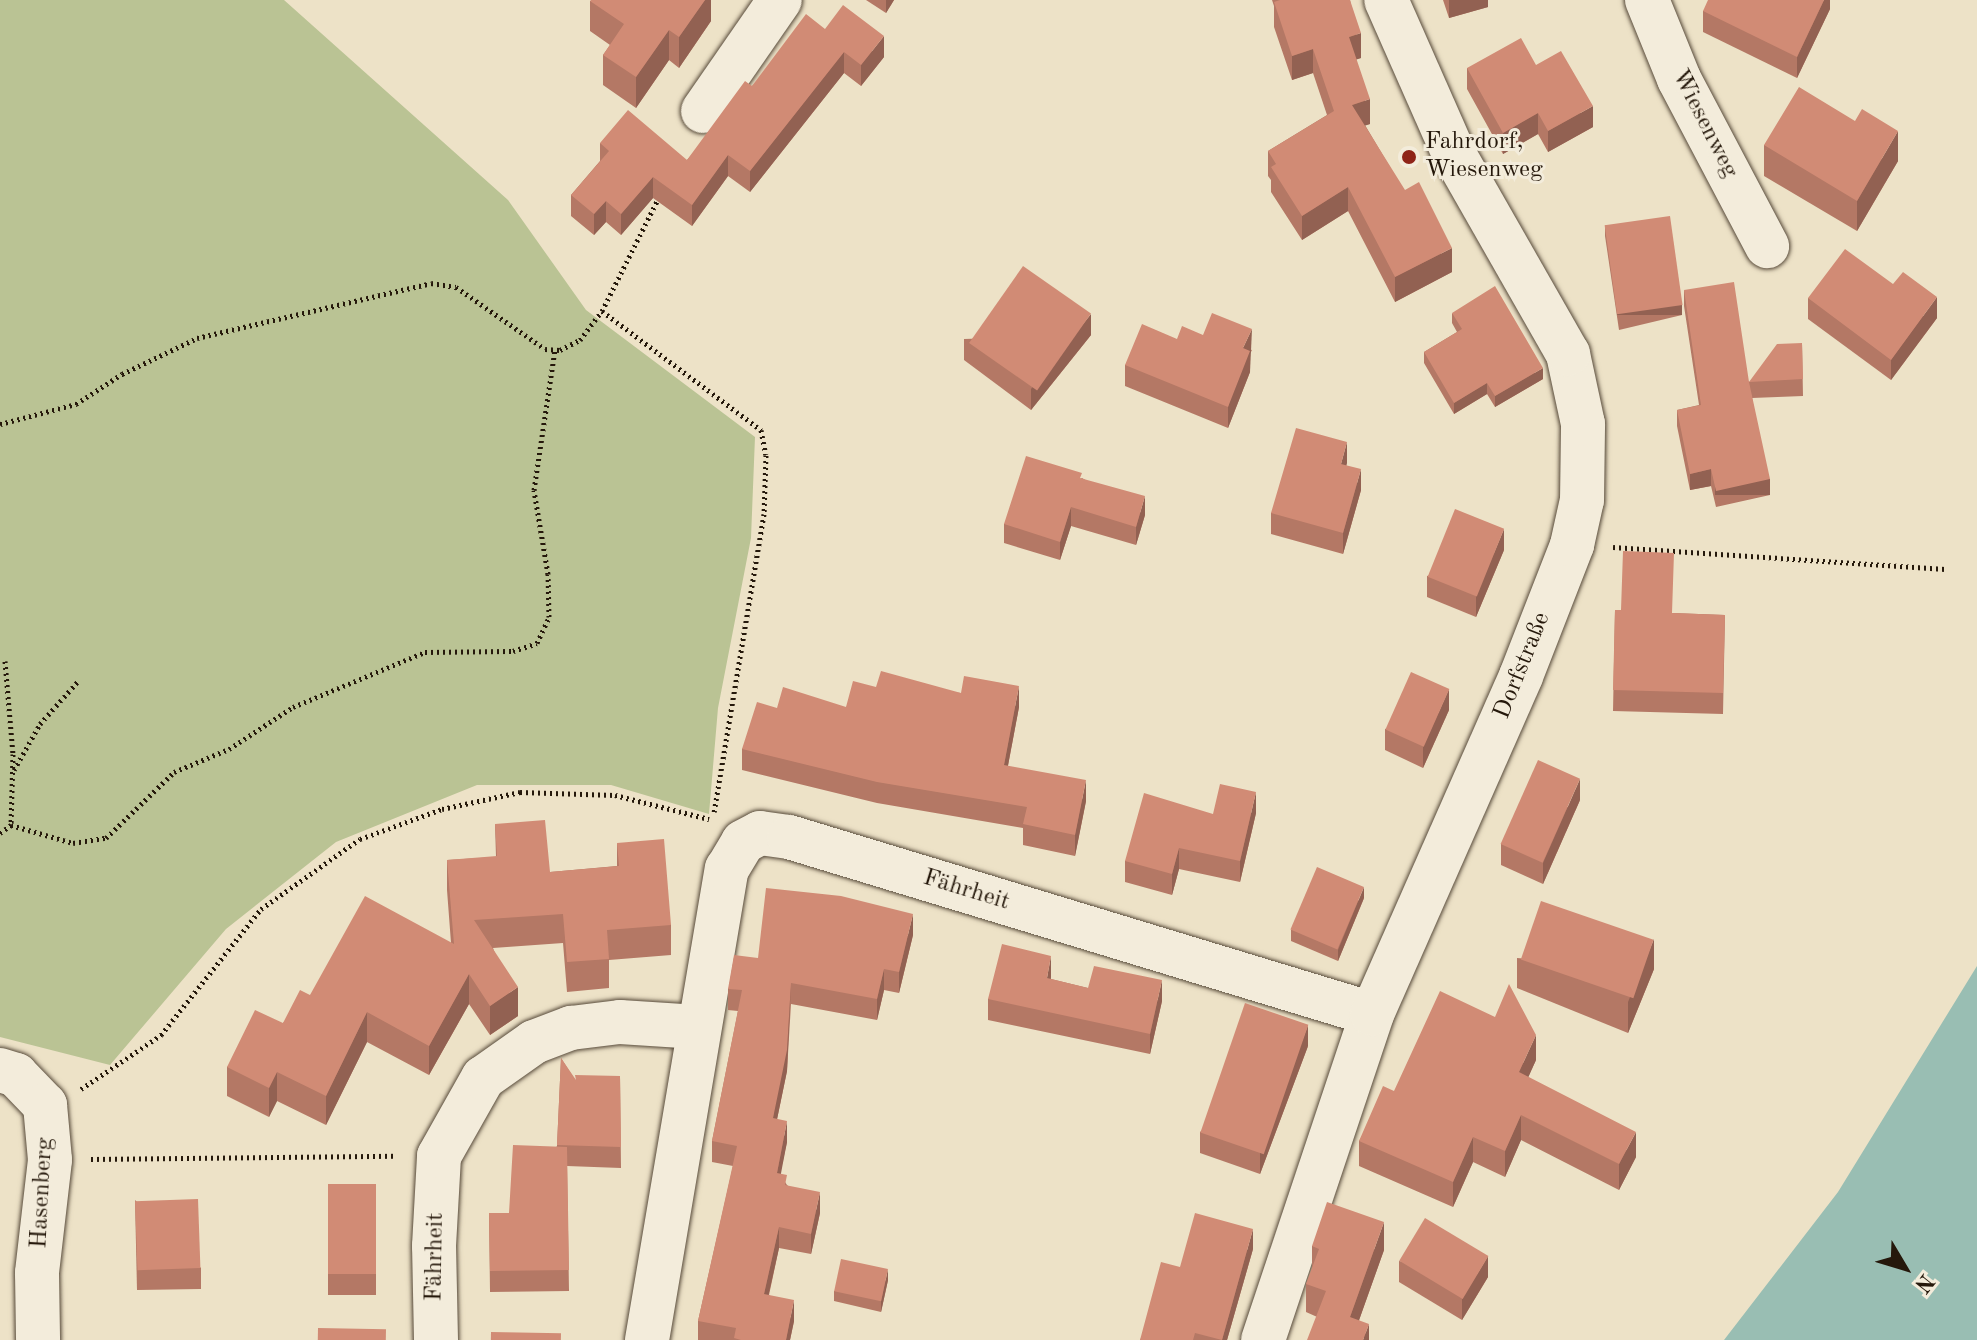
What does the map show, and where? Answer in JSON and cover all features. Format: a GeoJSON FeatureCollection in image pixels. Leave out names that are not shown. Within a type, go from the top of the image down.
{"type":"FeatureCollection","features":[{"type":"Feature","properties":{"kind":"street","name":"Dorfstraße"},"geometry":{"type":"LineString","coordinates":[[1263,1340],[1372,1014],[1521,676],[1572,545],[1582,500],[1583,424],[1568,354],[1454,154],[1386,0]]}},
{"type":"Feature","properties":{"kind":"street","name":"Wiesenweg"},"geometry":{"type":"LineString","coordinates":[[1647,0],[1679,79],[1767,246]]}},
{"type":"Feature","properties":{"kind":"street"},"geometry":{"type":"LineString","coordinates":[[703,111],[761,7]]}},
{"type":"Feature","properties":{"kind":"street","name":"Fährheit"},"geometry":{"type":"LineString","coordinates":[[647,1340],[727,869],[743,842],[760,833],[789,837],[1372,1014]]}},
{"type":"Feature","properties":{"kind":"street","name":"Fährheit"},"geometry":{"type":"LineString","coordinates":[[436,1340],[434,1246],[439,1156],[483,1078],[534,1042],[571,1028],[620,1022],[698,1027]]}},
{"type":"Feature","properties":{"kind":"street","name":"Hasenberg"},"geometry":{"type":"LineString","coordinates":[[0,1070],[16,1075],[45,1105],[50,1160],[37,1273],[38,1340]]}},
{"type":"Feature","properties":{"kind":"path"},"geometry":{"type":"LineString","coordinates":[[0,424],[76,404],[122,374],[197,338],[431,283],[456,287],[545,349],[555,349],[580,340],[602,311],[667,182]]}},
{"type":"Feature","properties":{"kind":"path"},"geometry":{"type":"LineString","coordinates":[[45,1105],[90,1085],[161,1035],[261,909],[360,839],[442,809],[520,792],[615,795],[713,821],[764,514],[766,455],[761,430],[602,311]]}},
{"type":"Feature","properties":{"kind":"path"},"geometry":{"type":"LineString","coordinates":[[11,825],[73,843],[106,838],[174,772],[229,749],[293,707],[425,652],[513,651],[537,643],[549,617],[548,574],[534,490],[555,349]]}},
{"type":"Feature","properties":{"kind":"path"},"geometry":{"type":"LineString","coordinates":[[1572,545],[1945,569]]}},
{"type":"Feature","properties":{"kind":"path"},"geometry":{"type":"LineString","coordinates":[[5,661],[12,773],[11,825]]}},
{"type":"Feature","properties":{"kind":"path"},"geometry":{"type":"LineString","coordinates":[[12,773],[40,724],[79,680]]}},
{"type":"Feature","properties":{"kind":"path"},"geometry":{"type":"LineString","coordinates":[[0,833],[11,825]]}},
{"type":"Feature","properties":{"kind":"path"},"geometry":{"type":"LineString","coordinates":[[50,1160],[439,1156]]}},
{"type":"Feature","properties":{"kind":"green space"},"geometry":{"type":"Polygon","coordinates":[[[0,0],[284,0],[508,200],[586,310],[755,437],[751,538],[718,708],[709,814],[611,785],[477,785],[336,842],[226,929],[110,1065],[0,1037],[0,0]]]}},
{"type":"Feature","properties":{"kind":"water"},"geometry":{"type":"Polygon","coordinates":[[[1977,966],[1977,1340],[1724,1340],[1838,1192],[1977,966]]]}},
{"type":"Feature","properties":{"kind":"building"},"geometry":{"type":"Polygon","coordinates":[[[591,0],[705,0],[679,37],[669,30],[636,77],[603,55],[624,24],[591,0]]]}},
{"type":"Feature","properties":{"kind":"building"},"geometry":{"type":"Polygon","coordinates":[[[1350,0],[1361,33],[1349,37],[1370,99],[1352,105],[1405,190],[1419,182],[1452,248],[1395,277],[1348,187],[1302,216],[1271,167],[1276,164],[1268,151],[1334,111],[1313,49],[1292,56],[1274,2],[1350,0]]]}},
{"type":"Feature","properties":{"kind":"building"},"geometry":{"type":"Polygon","coordinates":[[[1708,0],[1824,0],[1797,57],[1703,11],[1708,0]]]}},
{"type":"Feature","properties":{"kind":"building"},"geometry":{"type":"Polygon","coordinates":[[[843,5],[884,36],[861,65],[844,52],[750,171],[728,155],[692,205],[653,177],[621,214],[606,201],[594,214],[571,195],[609,151],[600,143],[628,110],[687,160],[745,81],[752,86],[806,14],[825,29],[843,5]]]}},
{"type":"Feature","properties":{"kind":"building"},"geometry":{"type":"Polygon","coordinates":[[[1521,38],[1536,65],[1561,51],[1593,106],[1548,131],[1538,113],[1503,133],[1467,68],[1521,38]]]}},
{"type":"Feature","properties":{"kind":"building"},"geometry":{"type":"Polygon","coordinates":[[[1799,87],[1855,121],[1862,109],[1898,131],[1857,201],[1764,145],[1799,87]]]}},
{"type":"Feature","properties":{"kind":"building"},"geometry":{"type":"Polygon","coordinates":[[[1670,216],[1683,305],[1617,314],[1605,225],[1670,216]]]}},
{"type":"Feature","properties":{"kind":"building"},"geometry":{"type":"Polygon","coordinates":[[[1845,249],[1893,284],[1903,272],[1937,297],[1891,360],[1808,298],[1845,249]]]}},
{"type":"Feature","properties":{"kind":"building"},"geometry":{"type":"Polygon","coordinates":[[[1023,266],[1091,314],[1037,391],[969,343],[1023,266]]]}},
{"type":"Feature","properties":{"kind":"building"},"geometry":{"type":"Polygon","coordinates":[[[1734,282],[1749,382],[1770,479],[1716,491],[1711,469],[1690,474],[1677,410],[1701,405],[1684,290],[1734,282]]]}},
{"type":"Feature","properties":{"kind":"building"},"geometry":{"type":"Polygon","coordinates":[[[1495,286],[1543,368],[1495,396],[1487,383],[1454,403],[1424,352],[1462,329],[1452,313],[1495,286]]]}},
{"type":"Feature","properties":{"kind":"building"},"geometry":{"type":"Polygon","coordinates":[[[1212,313],[1252,329],[1243,348],[1250,351],[1228,407],[1125,365],[1142,324],[1177,339],[1182,326],[1203,335],[1212,313]]]}},
{"type":"Feature","properties":{"kind":"building"},"geometry":{"type":"Polygon","coordinates":[[[1802,343],[1803,379],[1749,382],[1777,344],[1802,343]]]}},
{"type":"Feature","properties":{"kind":"building"},"geometry":{"type":"Polygon","coordinates":[[[1296,428],[1347,442],[1341,464],[1361,469],[1343,533],[1271,513],[1296,428]]]}},
{"type":"Feature","properties":{"kind":"building"},"geometry":{"type":"Polygon","coordinates":[[[1026,456],[1082,473],[1080,478],[1145,496],[1136,527],[1071,507],[1060,542],[1004,524],[1026,456]]]}},
{"type":"Feature","properties":{"kind":"building"},"geometry":{"type":"Polygon","coordinates":[[[1455,509],[1504,529],[1477,597],[1428,577],[1455,509]]]}},
{"type":"Feature","properties":{"kind":"building"},"geometry":{"type":"Polygon","coordinates":[[[1623,551],[1674,553],[1672,613],[1725,615],[1723,693],[1613,690],[1615,610],[1621,610],[1623,551]]]}},
{"type":"Feature","properties":{"kind":"building"},"geometry":{"type":"Polygon","coordinates":[[[881,671],[961,693],[964,676],[1019,686],[1004,765],[1086,780],[1075,835],[1023,824],[1027,807],[877,782],[742,749],[757,702],[777,708],[783,687],[846,707],[853,681],[876,687],[881,671]]]}},
{"type":"Feature","properties":{"kind":"building"},"geometry":{"type":"Polygon","coordinates":[[[1411,672],[1449,689],[1424,747],[1385,730],[1411,672]]]}},
{"type":"Feature","properties":{"kind":"building"},"geometry":{"type":"Polygon","coordinates":[[[1538,760],[1580,779],[1543,863],[1501,844],[1538,760]]]}},
{"type":"Feature","properties":{"kind":"building"},"geometry":{"type":"Polygon","coordinates":[[[1220,784],[1256,792],[1240,861],[1179,848],[1172,874],[1125,861],[1144,793],[1213,814],[1220,784]]]}},
{"type":"Feature","properties":{"kind":"building"},"geometry":{"type":"Polygon","coordinates":[[[545,820],[550,872],[619,866],[617,843],[664,839],[671,925],[607,930],[609,959],[567,962],[563,914],[474,920],[518,987],[490,1006],[469,974],[429,1046],[367,1012],[326,1096],[277,1072],[269,1088],[227,1067],[255,1010],[283,1023],[300,990],[310,995],[365,896],[454,944],[447,860],[497,856],[495,824],[545,820]]]}},
{"type":"Feature","properties":{"kind":"building"},"geometry":{"type":"Polygon","coordinates":[[[1317,867],[1364,887],[1337,950],[1290,930],[1317,867]]]}},
{"type":"Feature","properties":{"kind":"building"},"geometry":{"type":"Polygon","coordinates":[[[766,888],[841,896],[913,914],[899,972],[884,969],[877,999],[791,983],[787,1050],[773,1118],[787,1121],[777,1173],[787,1175],[785,1185],[820,1192],[811,1234],[779,1227],[764,1294],[794,1300],[786,1340],[741,1340],[734,1338],[736,1328],[698,1321],[737,1146],[712,1141],[742,990],[728,989],[734,955],[758,958],[766,888]]]}},
{"type":"Feature","properties":{"kind":"building"},"geometry":{"type":"Polygon","coordinates":[[[1541,901],[1654,940],[1633,998],[1521,960],[1541,901]]]}},
{"type":"Feature","properties":{"kind":"building"},"geometry":{"type":"Polygon","coordinates":[[[1002,944],[1051,956],[1047,978],[1088,988],[1094,966],[1162,980],[1150,1034],[988,999],[1002,944]]]}},
{"type":"Feature","properties":{"kind":"building"},"geometry":{"type":"Polygon","coordinates":[[[1509,984],[1536,1035],[1519,1072],[1636,1132],[1619,1164],[1521,1115],[1505,1151],[1473,1137],[1453,1182],[1359,1141],[1383,1086],[1394,1091],[1440,991],[1495,1017],[1509,984]]]}},
{"type":"Feature","properties":{"kind":"building"},"geometry":{"type":"Polygon","coordinates":[[[1245,1003],[1308,1025],[1264,1154],[1200,1133],[1245,1003]]]}},
{"type":"Feature","properties":{"kind":"building"},"geometry":{"type":"Polygon","coordinates":[[[561,1058],[576,1080],[575,1075],[620,1076],[621,1147],[557,1145],[561,1058]]]}},
{"type":"Feature","properties":{"kind":"building"},"geometry":{"type":"Polygon","coordinates":[[[513,1145],[567,1147],[569,1270],[490,1271],[489,1213],[509,1213],[513,1145]]]}},
{"type":"Feature","properties":{"kind":"building"},"geometry":{"type":"Polygon","coordinates":[[[328,1184],[376,1184],[376,1274],[328,1274],[328,1184]]]}},
{"type":"Feature","properties":{"kind":"building"},"geometry":{"type":"Polygon","coordinates":[[[198,1199],[200,1268],[137,1270],[135,1201],[198,1199]]]}},
{"type":"Feature","properties":{"kind":"building"},"geometry":{"type":"Polygon","coordinates":[[[1327,1202],[1384,1222],[1350,1317],[1369,1324],[1363,1340],[1307,1340],[1326,1291],[1306,1284],[1319,1249],[1312,1246],[1327,1202]]]}},
{"type":"Feature","properties":{"kind":"building"},"geometry":{"type":"Polygon","coordinates":[[[1195,1213],[1253,1229],[1222,1340],[1195,1333],[1193,1340],[1140,1340],[1161,1262],[1180,1267],[1195,1213]]]}},
{"type":"Feature","properties":{"kind":"building"},"geometry":{"type":"Polygon","coordinates":[[[1425,1218],[1488,1256],[1463,1299],[1399,1261],[1425,1218]]]}},
{"type":"Feature","properties":{"kind":"building"},"geometry":{"type":"Polygon","coordinates":[[[841,1259],[888,1269],[881,1301],[834,1291],[841,1259]]]}},
{"type":"Feature","properties":{"kind":"building"},"geometry":{"type":"Polygon","coordinates":[[[318,1328],[386,1329],[386,1340],[318,1340],[318,1328]]]}},
{"type":"Feature","properties":{"kind":"building"},"geometry":{"type":"Polygon","coordinates":[[[491,1332],[561,1333],[561,1340],[491,1340],[491,1332]]]}},
{"type":"Feature","properties":{"kind":"place","name":"Fahrdorf, Wiesenweg"},"geometry":{"type":"Point","coordinates":[1409,157]}}]}
